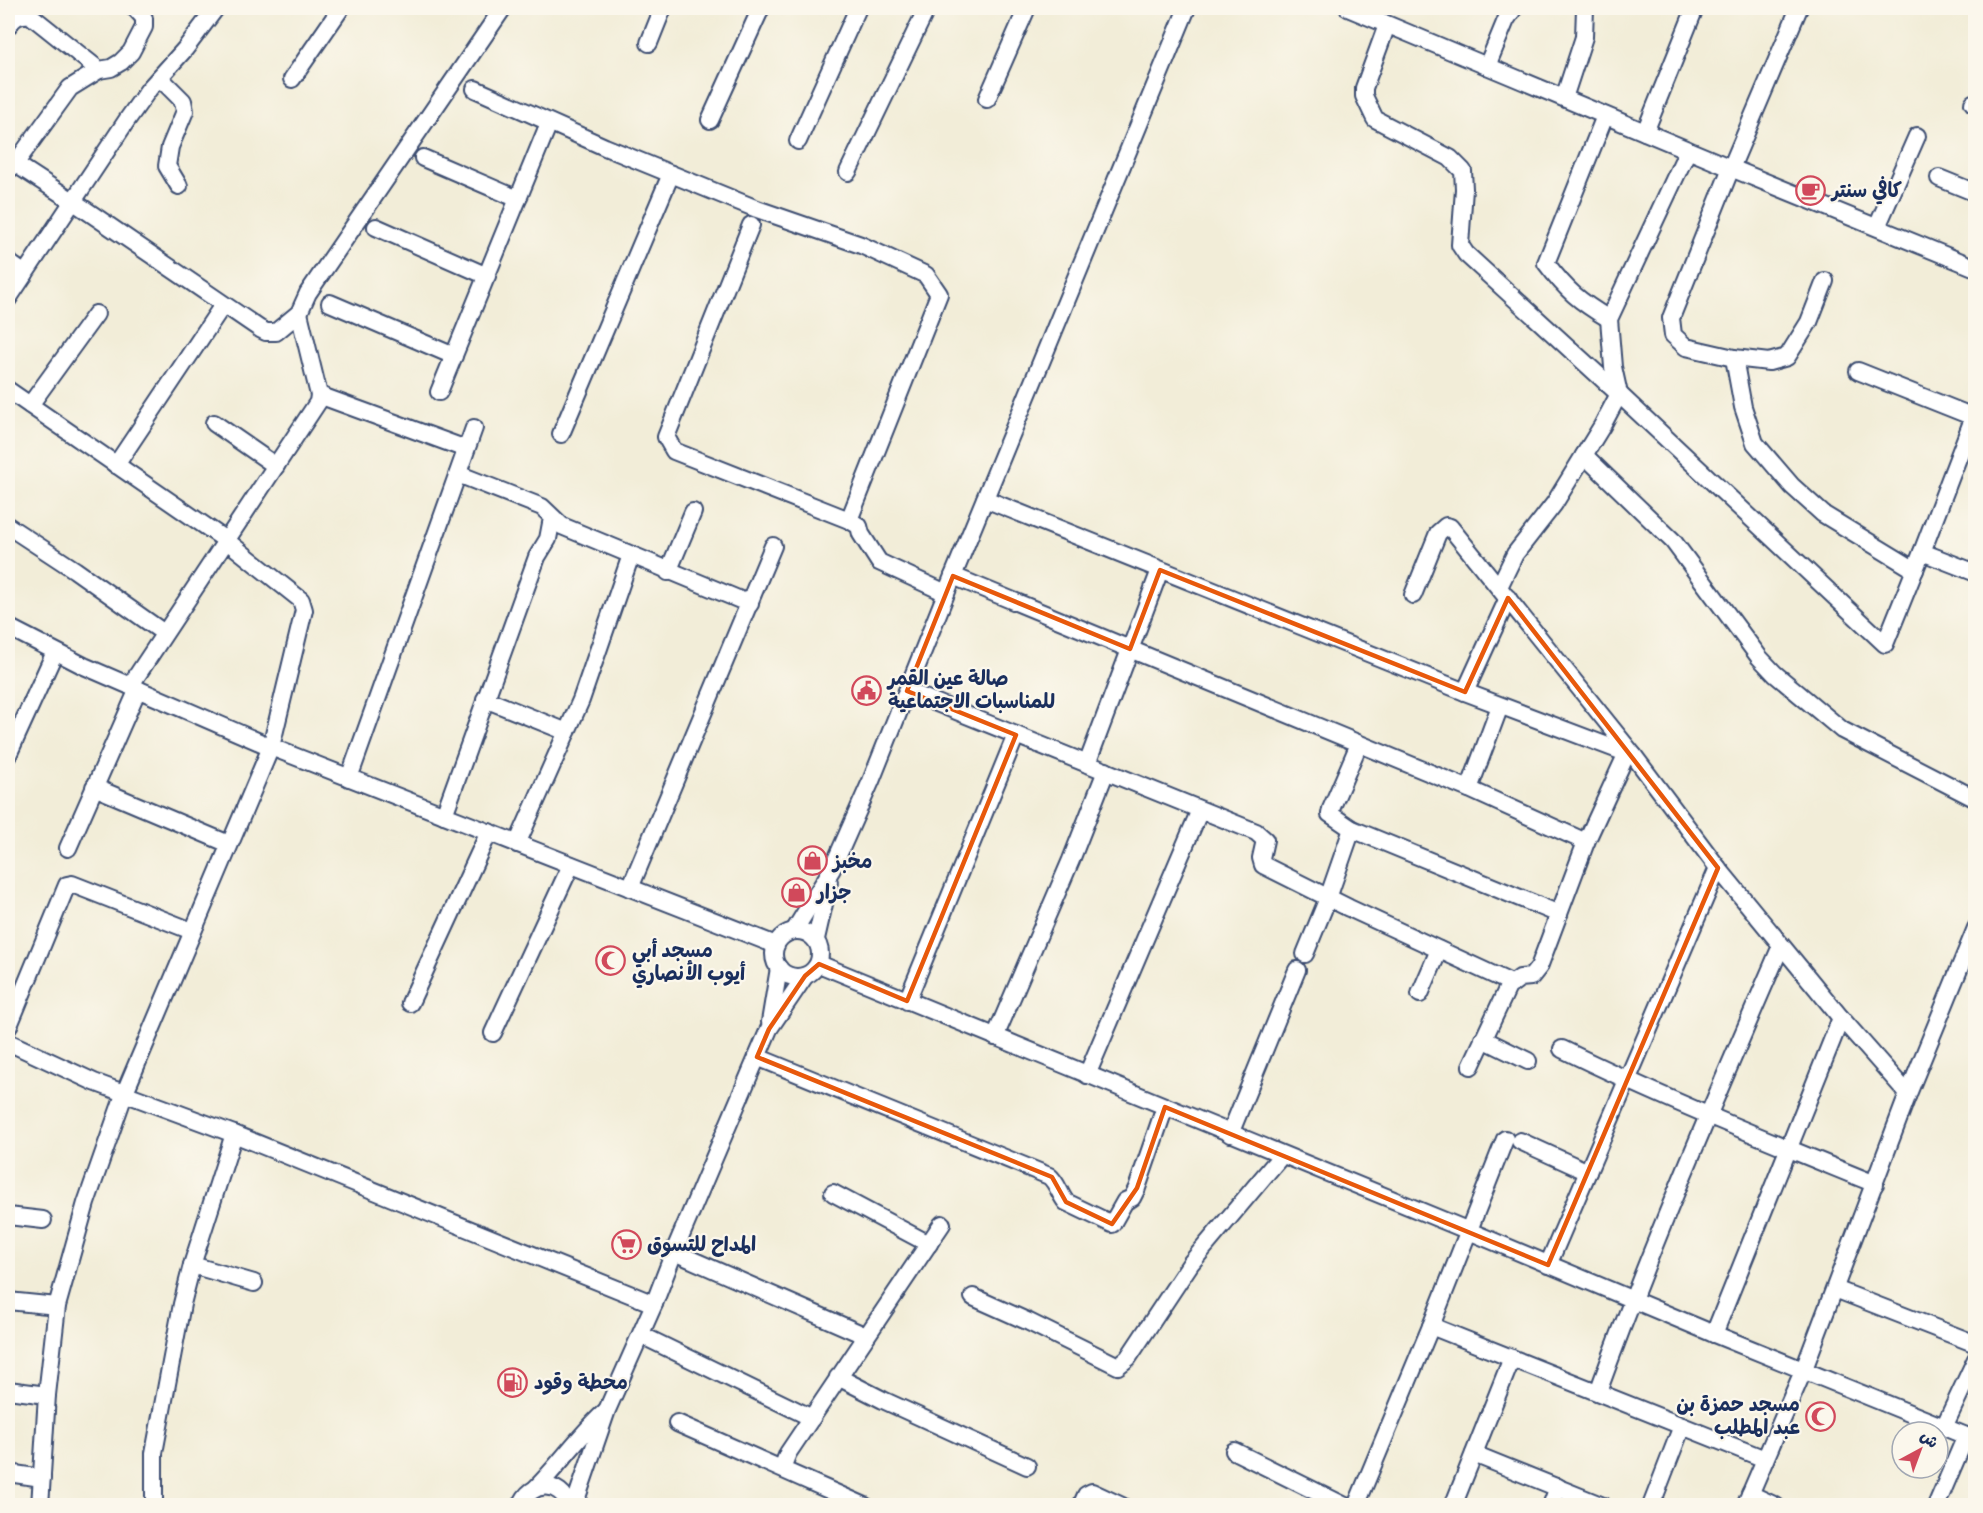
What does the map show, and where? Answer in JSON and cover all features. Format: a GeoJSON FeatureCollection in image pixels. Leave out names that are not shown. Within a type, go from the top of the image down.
{"type":"FeatureCollection","features":[{"type":"Feature","properties":{"kind":"street"},"geometry":{"type":"LineString","coordinates":[[135,8],[144,18],[144,27],[138,40],[121,62],[111,68],[99,70],[70,88],[11,162],[266,332],[276,332],[299,313],[308,293],[503,8]]}},
{"type":"Feature","properties":{"kind":"street"},"geometry":{"type":"LineString","coordinates":[[8,299],[127,120],[159,78],[185,50],[216,8]]}},
{"type":"Feature","properties":{"kind":"street"},"geometry":{"type":"LineString","coordinates":[[292,79],[340,8]]}},
{"type":"Feature","properties":{"kind":"street"},"geometry":{"type":"LineString","coordinates":[[649,43],[663,8]]}},
{"type":"Feature","properties":{"kind":"street"},"geometry":{"type":"LineString","coordinates":[[711,120],[761,8]]}},
{"type":"Feature","properties":{"kind":"street"},"geometry":{"type":"LineString","coordinates":[[798,141],[858,8]]}},
{"type":"Feature","properties":{"kind":"street"},"geometry":{"type":"LineString","coordinates":[[848,172],[927,8]]}},
{"type":"Feature","properties":{"kind":"street"},"geometry":{"type":"LineString","coordinates":[[987,99],[1027,8]]}},
{"type":"Feature","properties":{"kind":"street"},"geometry":{"type":"LineString","coordinates":[[794,931],[832,869],[872,781],[946,593],[1187,8]]}},
{"type":"Feature","properties":{"kind":"street"},"geometry":{"type":"LineString","coordinates":[[1349,8],[1976,268]]}},
{"type":"Feature","properties":{"kind":"street"},"geometry":{"type":"LineString","coordinates":[[1487,66],[1506,20],[1514,8]]}},
{"type":"Feature","properties":{"kind":"street"},"geometry":{"type":"LineString","coordinates":[[1564,98],[1584,37],[1585,8]]}},
{"type":"Feature","properties":{"kind":"street"},"geometry":{"type":"LineString","coordinates":[[1645,132],[1695,8]]}},
{"type":"Feature","properties":{"kind":"street"},"geometry":{"type":"LineString","coordinates":[[1799,8],[1671,318],[1673,335],[1686,346],[1734,358],[1769,362],[1787,357],[1809,322],[1825,281]]}},
{"type":"Feature","properties":{"kind":"street"},"geometry":{"type":"LineString","coordinates":[[8,26],[15,17],[22,14],[30,15],[99,70]]}},
{"type":"Feature","properties":{"kind":"street"},"geometry":{"type":"LineString","coordinates":[[1387,25],[1364,88],[1364,96],[1375,119],[1450,158],[1463,171],[1460,245],[1466,254],[1885,644],[1975,416],[1858,371]]}},
{"type":"Feature","properties":{"kind":"street"},"geometry":{"type":"LineString","coordinates":[[159,78],[183,101],[185,111],[170,147],[167,165],[179,186]]}},
{"type":"Feature","properties":{"kind":"street"},"geometry":{"type":"LineString","coordinates":[[475,89],[671,174],[757,209],[861,245],[926,275],[939,294],[849,520]]}},
{"type":"Feature","properties":{"kind":"street"},"geometry":{"type":"LineString","coordinates":[[1605,116],[1546,263],[1565,288],[1580,302],[1609,319]]}},
{"type":"Feature","properties":{"kind":"street"},"geometry":{"type":"LineString","coordinates":[[439,392],[549,123]]}},
{"type":"Feature","properties":{"kind":"street"},"geometry":{"type":"LineString","coordinates":[[1876,227],[1917,136]]}},
{"type":"Feature","properties":{"kind":"street"},"geometry":{"type":"LineString","coordinates":[[1465,692],[1503,593],[1515,554],[1554,504],[1619,394],[1613,366],[1609,319],[1688,150]]}},
{"type":"Feature","properties":{"kind":"street"},"geometry":{"type":"LineString","coordinates":[[423,158],[518,199]]}},
{"type":"Feature","properties":{"kind":"street"},"geometry":{"type":"LineString","coordinates":[[561,434],[671,174]]}},
{"type":"Feature","properties":{"kind":"street"},"geometry":{"type":"LineString","coordinates":[[1939,178],[1976,193]]}},
{"type":"Feature","properties":{"kind":"street"},"geometry":{"type":"LineString","coordinates":[[751,225],[666,437],[669,444],[674,451],[849,520],[859,526],[861,534],[879,562],[946,593]]}},
{"type":"Feature","properties":{"kind":"street"},"geometry":{"type":"LineString","coordinates":[[376,227],[487,276]]}},
{"type":"Feature","properties":{"kind":"street"},"geometry":{"type":"LineString","coordinates":[[8,262],[25,274]]}},
{"type":"Feature","properties":{"kind":"street"},"geometry":{"type":"LineString","coordinates":[[330,303],[454,356]]}},
{"type":"Feature","properties":{"kind":"street"},"geometry":{"type":"LineString","coordinates":[[116,465],[223,305]]}},
{"type":"Feature","properties":{"kind":"street"},"geometry":{"type":"LineString","coordinates":[[68,848],[134,687],[164,633],[318,402],[319,395],[299,313]]}},
{"type":"Feature","properties":{"kind":"street"},"geometry":{"type":"LineString","coordinates":[[30,405],[96,314]]}},
{"type":"Feature","properties":{"kind":"street"},"geometry":{"type":"LineString","coordinates":[[1734,358],[1743,407],[1755,443],[1792,486],[1823,514],[1915,570]]}},
{"type":"Feature","properties":{"kind":"street"},"geometry":{"type":"LineString","coordinates":[[8,390],[227,541],[301,600],[304,610],[271,747],[124,1092],[86,1203],[57,1306],[47,1395],[40,1506]]}},
{"type":"Feature","properties":{"kind":"street"},"geometry":{"type":"LineString","coordinates":[[319,395],[466,449]]}},
{"type":"Feature","properties":{"kind":"street"},"geometry":{"type":"LineString","coordinates":[[214,423],[276,466]]}},
{"type":"Feature","properties":{"kind":"street"},"geometry":{"type":"LineString","coordinates":[[349,778],[474,428]]}},
{"type":"Feature","properties":{"kind":"street"},"geometry":{"type":"LineString","coordinates":[[1584,455],[1673,541],[1759,657],[1775,674],[1842,730],[1976,799]]}},
{"type":"Feature","properties":{"kind":"street"},"geometry":{"type":"LineString","coordinates":[[458,474],[542,507],[561,526],[750,604]]}},
{"type":"Feature","properties":{"kind":"street"},"geometry":{"type":"LineString","coordinates":[[985,499],[1500,706],[1630,754]]}},
{"type":"Feature","properties":{"kind":"street"},"geometry":{"type":"LineString","coordinates":[[668,572],[693,512]]}},
{"type":"Feature","properties":{"kind":"street"},"geometry":{"type":"LineString","coordinates":[[444,815],[537,557],[548,539],[552,518]]}},
{"type":"Feature","properties":{"kind":"street"},"geometry":{"type":"LineString","coordinates":[[8,526],[164,633]]}},
{"type":"Feature","properties":{"kind":"street"},"geometry":{"type":"LineString","coordinates":[[1413,595],[1438,533],[1446,526],[1450,527],[1781,946],[1908,1094]]}},
{"type":"Feature","properties":{"kind":"street"},"geometry":{"type":"LineString","coordinates":[[630,888],[773,546]]}},
{"type":"Feature","properties":{"kind":"street"},"geometry":{"type":"LineString","coordinates":[[1922,552],[1976,573]]}},
{"type":"Feature","properties":{"kind":"street"},"geometry":{"type":"LineString","coordinates":[[517,844],[581,700],[631,555]]}},
{"type":"Feature","properties":{"kind":"street"},"geometry":{"type":"LineString","coordinates":[[1087,764],[1160,570]]}},
{"type":"Feature","properties":{"kind":"street"},"geometry":{"type":"LineString","coordinates":[[953,576],[1469,789],[1586,842]]}},
{"type":"Feature","properties":{"kind":"street"},"geometry":{"type":"LineString","coordinates":[[8,627],[55,652],[271,747],[776,945]]}},
{"type":"Feature","properties":{"kind":"street"},"geometry":{"type":"LineString","coordinates":[[8,756],[55,652]]}},
{"type":"Feature","properties":{"kind":"street"},"geometry":{"type":"LineString","coordinates":[[907,691],[1260,835],[1265,840],[1261,858],[1263,865],[1328,898],[1511,983]]}},
{"type":"Feature","properties":{"kind":"street"},"geometry":{"type":"LineString","coordinates":[[485,699],[567,732]]}},
{"type":"Feature","properties":{"kind":"street"},"geometry":{"type":"LineString","coordinates":[[1469,789],[1500,706]]}},
{"type":"Feature","properties":{"kind":"street"},"geometry":{"type":"LineString","coordinates":[[907,1001],[1016,735]]}},
{"type":"Feature","properties":{"kind":"street"},"geometry":{"type":"LineString","coordinates":[[1359,744],[1330,814],[1352,829],[1558,914]]}},
{"type":"Feature","properties":{"kind":"street"},"geometry":{"type":"LineString","coordinates":[[1471,1066],[1508,987],[1520,978],[1531,977],[1535,973],[1586,842],[1630,754]]}},
{"type":"Feature","properties":{"kind":"street"},"geometry":{"type":"LineString","coordinates":[[995,1037],[1071,860],[1106,771]]}},
{"type":"Feature","properties":{"kind":"street"},"geometry":{"type":"LineString","coordinates":[[94,787],[229,844]]}},
{"type":"Feature","properties":{"kind":"street"},"geometry":{"type":"LineString","coordinates":[[1088,1075],[1200,810]]}},
{"type":"Feature","properties":{"kind":"street"},"geometry":{"type":"LineString","coordinates":[[1305,954],[1328,898],[1352,829]]}},
{"type":"Feature","properties":{"kind":"street"},"geometry":{"type":"LineString","coordinates":[[410,1004],[489,832]]}},
{"type":"Feature","properties":{"kind":"street"},"geometry":{"type":"LineString","coordinates":[[493,1033],[571,865]]}},
{"type":"Feature","properties":{"kind":"street"},"geometry":{"type":"LineString","coordinates":[[1548,1265],[1718,868]]}},
{"type":"Feature","properties":{"kind":"street"},"geometry":{"type":"LineString","coordinates":[[816,939],[832,869]]}},
{"type":"Feature","properties":{"kind":"street"},"geometry":{"type":"LineString","coordinates":[[8,1028],[67,885],[72,884],[192,931]]}},
{"type":"Feature","properties":{"kind":"street"},"geometry":{"type":"LineString","coordinates":[[1776,1506],[1747,1500],[1804,1369],[1908,1094],[1976,928]]}},
{"type":"Feature","properties":{"kind":"street"},"geometry":{"type":"LineString","coordinates":[[572,1506],[607,1410],[641,1335],[769,1029],[805,976],[814,971],[819,964],[820,947],[816,939],[808,933],[794,931],[786,933],[776,945],[774,960],[779,968],[790,976],[805,976]]}},
{"type":"Feature","properties":{"kind":"street"},"geometry":{"type":"LineString","coordinates":[[1598,1392],[1632,1300],[1781,946]]}},
{"type":"Feature","properties":{"kind":"street"},"geometry":{"type":"LineString","coordinates":[[1420,994],[1439,950]]}},
{"type":"Feature","properties":{"kind":"street"},"geometry":{"type":"LineString","coordinates":[[819,964],[1925,1420]]}},
{"type":"Feature","properties":{"kind":"street"},"geometry":{"type":"LineString","coordinates":[[769,1029],[779,968]]}},
{"type":"Feature","properties":{"kind":"street"},"geometry":{"type":"LineString","coordinates":[[1230,1134],[1298,970]]}},
{"type":"Feature","properties":{"kind":"street"},"geometry":{"type":"LineString","coordinates":[[1713,1334],[1841,1018]]}},
{"type":"Feature","properties":{"kind":"street"},"geometry":{"type":"LineString","coordinates":[[1483,1039],[1528,1060]]}},
{"type":"Feature","properties":{"kind":"street"},"geometry":{"type":"LineString","coordinates":[[8,1042],[94,1082],[234,1134],[654,1304]]}},
{"type":"Feature","properties":{"kind":"street"},"geometry":{"type":"LineString","coordinates":[[1562,1049],[1627,1081],[1708,1116],[1875,1184]]}},
{"type":"Feature","properties":{"kind":"street"},"geometry":{"type":"LineString","coordinates":[[757,1057],[1049,1176],[1066,1202],[1112,1224],[1125,1201],[1132,1197],[1137,1188],[1165,1107]]}},
{"type":"Feature","properties":{"kind":"street"},"geometry":{"type":"LineString","coordinates":[[154,1506],[154,1453],[182,1304],[192,1264],[234,1134]]}},
{"type":"Feature","properties":{"kind":"street"},"geometry":{"type":"LineString","coordinates":[[1356,1506],[1469,1231],[1512,1140],[1588,1172]]}},
{"type":"Feature","properties":{"kind":"street"},"geometry":{"type":"LineString","coordinates":[[973,1297],[1118,1366],[1128,1358],[1191,1263],[1282,1155]]}},
{"type":"Feature","properties":{"kind":"street"},"geometry":{"type":"LineString","coordinates":[[833,1193],[929,1244]]}},
{"type":"Feature","properties":{"kind":"street"},"geometry":{"type":"LineString","coordinates":[[8,1216],[43,1220]]}},
{"type":"Feature","properties":{"kind":"street"},"geometry":{"type":"LineString","coordinates":[[782,1468],[788,1453],[942,1224]]}},
{"type":"Feature","properties":{"kind":"street"},"geometry":{"type":"LineString","coordinates":[[674,1252],[866,1336]]}},
{"type":"Feature","properties":{"kind":"street"},"geometry":{"type":"LineString","coordinates":[[192,1264],[254,1283]]}},
{"type":"Feature","properties":{"kind":"street"},"geometry":{"type":"LineString","coordinates":[[1835,1288],[1976,1344]]}},
{"type":"Feature","properties":{"kind":"street"},"geometry":{"type":"LineString","coordinates":[[8,1301],[57,1306]]}},
{"type":"Feature","properties":{"kind":"street"},"geometry":{"type":"LineString","coordinates":[[1431,1326],[1765,1459]]}},
{"type":"Feature","properties":{"kind":"street"},"geometry":{"type":"LineString","coordinates":[[641,1335],[812,1418]]}},
{"type":"Feature","properties":{"kind":"street"},"geometry":{"type":"LineString","coordinates":[[1453,1506],[1512,1358]]}},
{"type":"Feature","properties":{"kind":"street"},"geometry":{"type":"LineString","coordinates":[[1948,1420],[1976,1359]]}},
{"type":"Feature","properties":{"kind":"street"},"geometry":{"type":"LineString","coordinates":[[838,1377],[1027,1466]]}},
{"type":"Feature","properties":{"kind":"street"},"geometry":{"type":"LineString","coordinates":[[8,1390],[47,1395]]}},
{"type":"Feature","properties":{"kind":"street"},"geometry":{"type":"LineString","coordinates":[[528,1496],[559,1464],[590,1425],[607,1410]]}},
{"type":"Feature","properties":{"kind":"street"},"geometry":{"type":"LineString","coordinates":[[677,1424],[865,1506]]}},
{"type":"Feature","properties":{"kind":"street"},"geometry":{"type":"LineString","coordinates":[[1651,1506],[1682,1426]]}},
{"type":"Feature","properties":{"kind":"street"},"geometry":{"type":"LineString","coordinates":[[1936,1506],[1971,1438],[1950,1430]]}},
{"type":"Feature","properties":{"kind":"street"},"geometry":{"type":"LineString","coordinates":[[1234,1451],[1345,1506]]}},
{"type":"Feature","properties":{"kind":"street"},"geometry":{"type":"LineString","coordinates":[[1474,1454],[1603,1506]]}},
{"type":"Feature","properties":{"kind":"street"},"geometry":{"type":"LineString","coordinates":[[8,1473],[42,1478]]}},
{"type":"Feature","properties":{"kind":"street"},"geometry":{"type":"LineString","coordinates":[[507,1506],[546,1486],[557,1489],[572,1506]]}},
{"type":"Feature","properties":{"kind":"street"},"geometry":{"type":"LineString","coordinates":[[1551,1506],[1558,1487]]}},
{"type":"Feature","properties":{"kind":"street"},"geometry":{"type":"LineString","coordinates":[[1081,1506],[1086,1495],[1092,1492],[1122,1506]]}},
{"type":"Feature","properties":{"kind":"highlighted area"},"geometry":{"type":"Polygon","coordinates":[[[1160,570],[1465,692],[1508,598],[1718,868],[1548,1265],[1165,1107],[1137,1188],[1112,1224],[1066,1202],[1052,1177],[757,1057],[769,1029],[805,976],[819,964],[907,1001],[1016,735],[907,691],[953,576],[1130,649],[1160,570]]]}},
{"type":"Feature","properties":{"kind":"place","name":"كافي سنتر"},"geometry":{"type":"Point","coordinates":[1811,190]}},
{"type":"Feature","properties":{"kind":"place","name":"صالة عين القمر للمناسبات الاجتماعية"},"geometry":{"type":"Point","coordinates":[867,690]}},
{"type":"Feature","properties":{"kind":"place","name":"مخبز"},"geometry":{"type":"Point","coordinates":[812,861]}},
{"type":"Feature","properties":{"kind":"place","name":"جزار"},"geometry":{"type":"Point","coordinates":[796,892]}},
{"type":"Feature","properties":{"kind":"place","name":"مسجد أبي أيوب الأنصاري"},"geometry":{"type":"Point","coordinates":[611,961]}},
{"type":"Feature","properties":{"kind":"place","name":"المداح للتسوق"},"geometry":{"type":"Point","coordinates":[626,1244]}},
{"type":"Feature","properties":{"kind":"place","name":"محطة وقود"},"geometry":{"type":"Point","coordinates":[513,1382]}},
{"type":"Feature","properties":{"kind":"place","name":"مسجد حمزة بن عبد المطلب"},"geometry":{"type":"Point","coordinates":[1821,1416]}}]}
